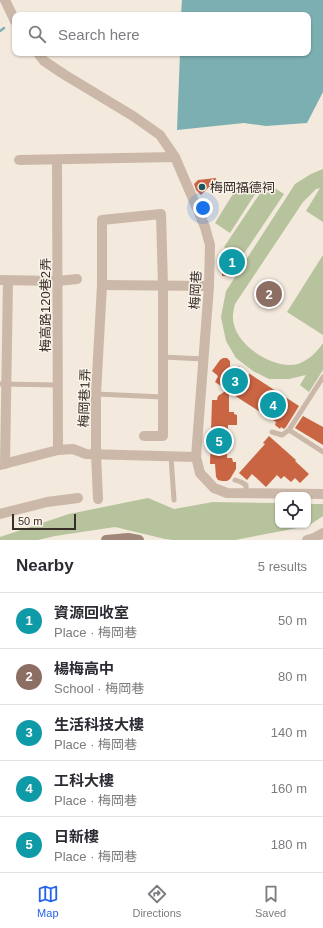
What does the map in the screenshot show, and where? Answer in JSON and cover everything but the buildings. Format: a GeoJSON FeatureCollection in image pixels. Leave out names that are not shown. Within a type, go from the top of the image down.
{"type":"FeatureCollection","features":[{"type":"Feature","properties":{"kind":"street"},"geometry":{"type":"LineString","coordinates":[[5,0],[12,15]]}},
{"type":"Feature","properties":{"kind":"street","name":"梅岡巷"},"geometry":{"type":"LineString","coordinates":[[40,56],[44,61],[64,75],[133,116],[160,135],[175,157],[205,228],[210,245],[209,286],[196,458],[200,473],[214,488],[227,492],[323,494]]}},
{"type":"Feature","properties":{"kind":"street"},"geometry":{"type":"LineString","coordinates":[[19,160],[175,157]]}},
{"type":"Feature","properties":{"kind":"street","name":"梅高路120巷2弄"},"geometry":{"type":"LineString","coordinates":[[58,160],[58,450]]}},
{"type":"Feature","properties":{"kind":"street","name":"梅岡巷1弄"},"geometry":{"type":"LineString","coordinates":[[98,499],[96,394],[102,284],[102,220],[161,214],[163,286]]}},
{"type":"Feature","properties":{"kind":"street"},"geometry":{"type":"LineString","coordinates":[[77,279],[4,280],[3,464],[58,450],[73,449],[86,454],[196,458]]}},
{"type":"Feature","properties":{"kind":"street"},"geometry":{"type":"LineString","coordinates":[[102,284],[209,286]]}},
{"type":"Feature","properties":{"kind":"street"},"geometry":{"type":"LineString","coordinates":[[144,436],[163,436],[163,286]]}},
{"type":"Feature","properties":{"kind":"street"},"geometry":{"type":"LineString","coordinates":[[0,514],[47,502],[78,498]]}},
{"type":"Feature","properties":{"kind":"street"},"geometry":{"type":"LineString","coordinates":[[106,540],[128,538],[139,540]]}},
{"type":"Feature","properties":{"kind":"lane"},"geometry":{"type":"LineString","coordinates":[[163,358],[204,359]]}},
{"type":"Feature","properties":{"kind":"lane"},"geometry":{"type":"LineString","coordinates":[[272,432],[282,435],[289,430],[323,377]]}},
{"type":"Feature","properties":{"kind":"lane"},"geometry":{"type":"LineString","coordinates":[[3,384],[58,385]]}},
{"type":"Feature","properties":{"kind":"lane"},"geometry":{"type":"LineString","coordinates":[[96,394],[163,397]]}},
{"type":"Feature","properties":{"kind":"lane"},"geometry":{"type":"LineString","coordinates":[[289,430],[323,452]]}},
{"type":"Feature","properties":{"kind":"lane"},"geometry":{"type":"LineString","coordinates":[[171,457],[174,500]]}},
{"type":"Feature","properties":{"kind":"lane"},"geometry":{"type":"LineString","coordinates":[[235,480],[246,485],[246,493]]}},
{"type":"Feature","properties":{"kind":"green space"},"geometry":{"type":"Polygon","coordinates":[[[323,169],[323,222],[306,211],[320,188],[316,189],[303,202],[235,304],[233,315],[234,325],[243,342],[260,355],[279,364],[298,364],[306,360],[318,350],[323,343],[323,370],[309,392],[300,385],[306,375],[289,379],[269,379],[253,371],[236,358],[226,341],[221,317],[226,291],[295,184],[311,174],[323,169]]]}},
{"type":"Feature","properties":{"kind":"green space"},"geometry":{"type":"Polygon","coordinates":[[[241,181],[257,191],[230,233],[215,223],[241,181]]]}},
{"type":"Feature","properties":{"kind":"green space"},"geometry":{"type":"Polygon","coordinates":[[[267,183],[284,194],[241,258],[224,247],[267,183]]]}},
{"type":"Feature","properties":{"kind":"green space"},"geometry":{"type":"Polygon","coordinates":[[[323,255],[323,335],[287,312],[323,255]]]}},
{"type":"Feature","properties":{"kind":"green space"},"geometry":{"type":"Polygon","coordinates":[[[148,498],[174,509],[213,502],[275,503],[275,528],[298,528],[235,540],[173,540],[115,527],[38,540],[0,540],[0,537],[69,514],[148,498]]]}},
{"type":"Feature","properties":{"kind":"green space"},"geometry":{"type":"Polygon","coordinates":[[[311,504],[323,504],[323,516],[311,524],[311,504]]]}},
{"type":"Feature","properties":{"kind":"water"},"geometry":{"type":"Polygon","coordinates":[[[182,0],[323,0],[323,92],[307,123],[266,126],[244,123],[177,130],[180,56],[311,56],[311,12],[181,12],[182,0]]]}},
{"type":"Feature","properties":{"kind":"waterway"},"geometry":{"type":"LineString","coordinates":[[0,31],[4,28]]}},
{"type":"Feature","properties":{"kind":"place","name":"梅岡福德祠"},"geometry":{"type":"Point","coordinates":[202,187]}},
{"type":"Feature","properties":{"kind":"place","name":"資源回收室"},"geometry":{"type":"Point","coordinates":[232,262]}},
{"type":"Feature","properties":{"kind":"place","name":"楊梅高中"},"geometry":{"type":"Point","coordinates":[269,294]}},
{"type":"Feature","properties":{"kind":"place","name":"生活科技大樓"},"geometry":{"type":"Point","coordinates":[235,381]}},
{"type":"Feature","properties":{"kind":"place","name":"工科大樓"},"geometry":{"type":"Point","coordinates":[273,405]}},
{"type":"Feature","properties":{"kind":"place","name":"日新樓"},"geometry":{"type":"Point","coordinates":[219,441]}}]}
